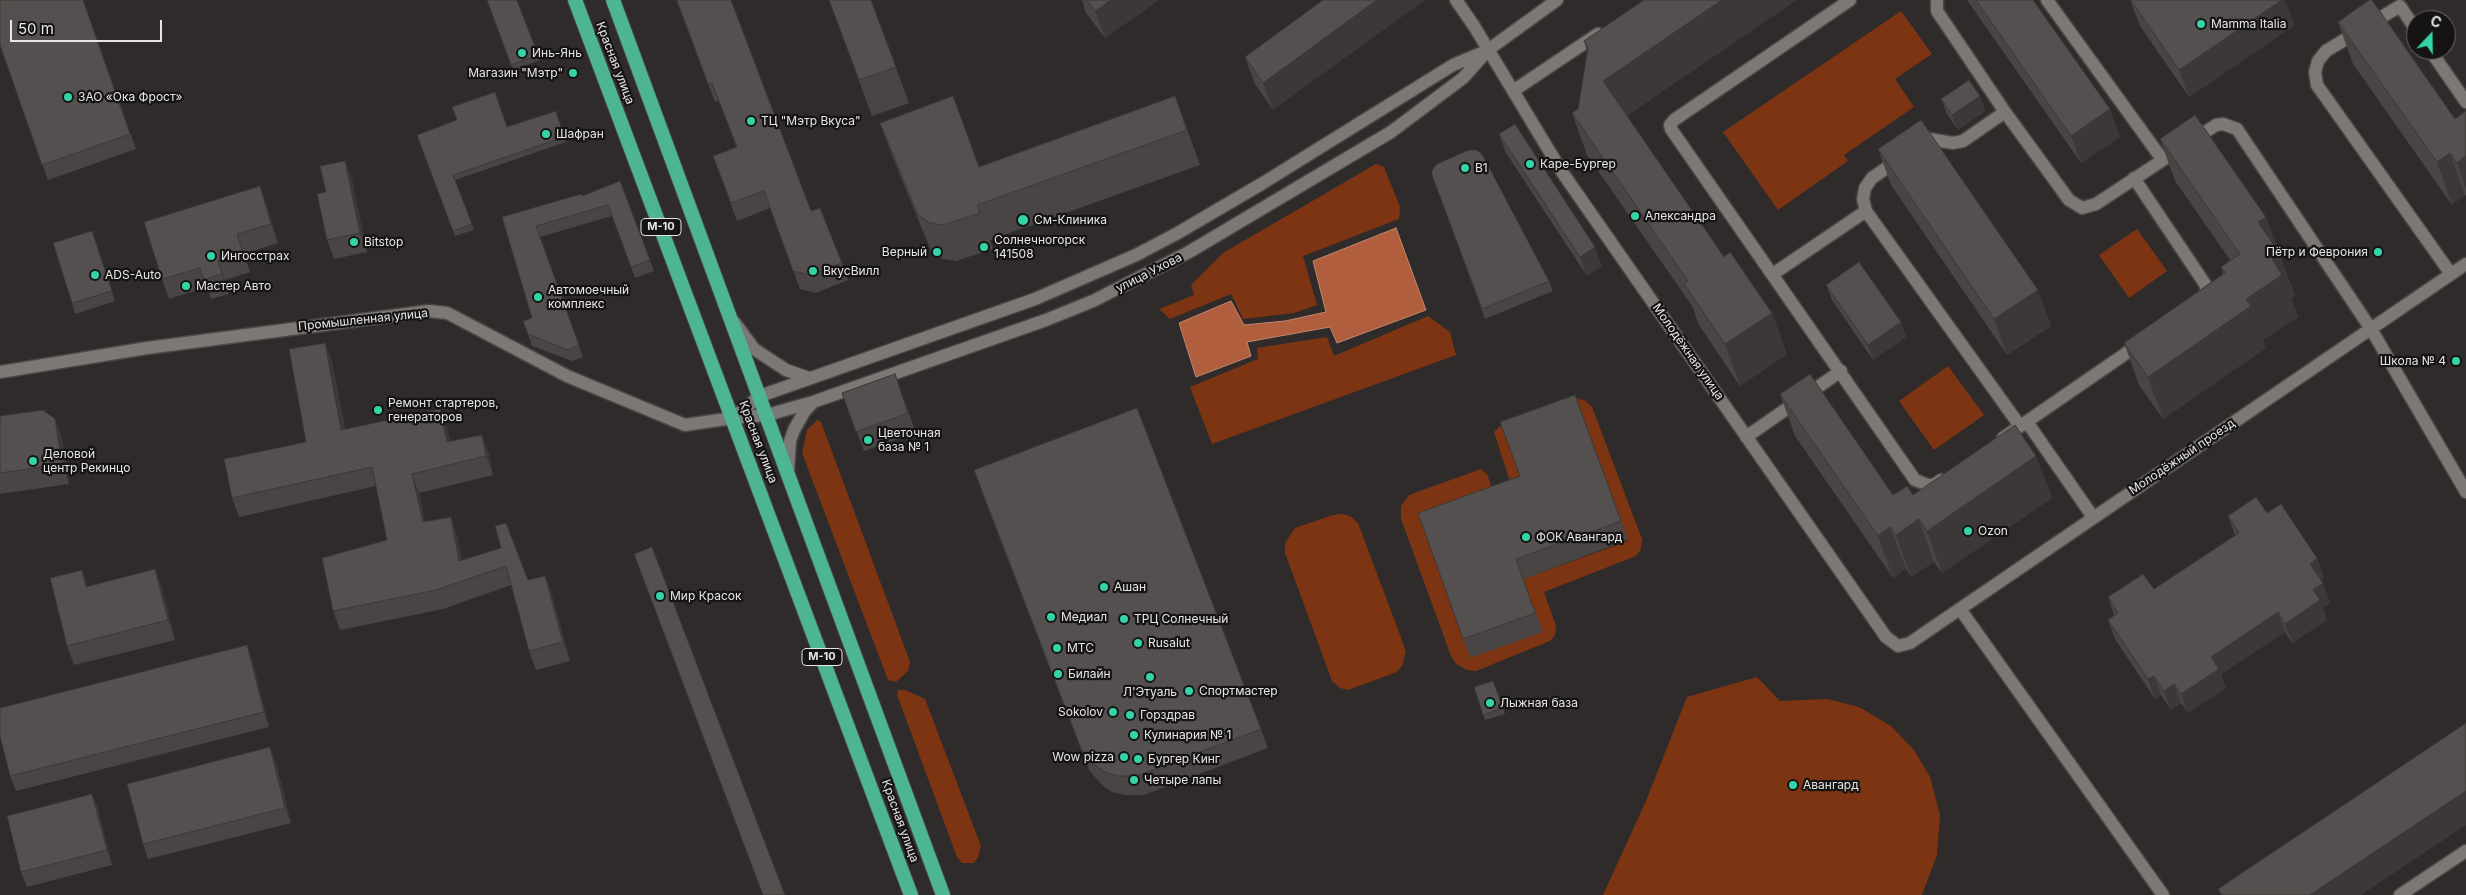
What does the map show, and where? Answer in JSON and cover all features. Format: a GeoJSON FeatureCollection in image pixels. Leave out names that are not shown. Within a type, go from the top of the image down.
{"type":"FeatureCollection","features":[{"type":"Feature","properties":{"kind":"highway","name":"Красная улица"},"geometry":{"type":"LineString","coordinates":[[575,0],[911,895]]}},
{"type":"Feature","properties":{"kind":"highway","name":"Красная улица"},"geometry":{"type":"LineString","coordinates":[[612,0],[768,415],[943,895]]}},
{"type":"Feature","properties":{"kind":"street","name":"Молодёжная улица"},"geometry":{"type":"LineString","coordinates":[[1456,0],[1562,172],[1886,637],[1898,646]]}},
{"type":"Feature","properties":{"kind":"street","name":"улица Ухова"},"geometry":{"type":"LineString","coordinates":[[768,415],[813,402],[1046,320],[1093,301],[1155,270],[1189,252],[1391,132],[1462,78],[1488,50],[1557,0]]}},
{"type":"Feature","properties":{"kind":"street"},"geometry":{"type":"LineString","coordinates":[[1850,0],[1674,120],[1670,125],[1915,480],[1928,485],[1934,485],[1950,474]]}},
{"type":"Feature","properties":{"kind":"street"},"geometry":{"type":"LineString","coordinates":[[1937,0],[1937,11],[2005,112],[2075,205],[2082,208],[2090,207],[2216,125],[2224,124],[2237,129],[2371,329],[2466,492]]}},
{"type":"Feature","properties":{"kind":"street"},"geometry":{"type":"LineString","coordinates":[[2047,0],[2162,159]]}},
{"type":"Feature","properties":{"kind":"street"},"geometry":{"type":"LineString","coordinates":[[2404,3],[2326,51],[2318,61],[2315,72],[2318,85],[2452,274]]}},
{"type":"Feature","properties":{"kind":"street"},"geometry":{"type":"LineString","coordinates":[[1513,91],[1608,28]]}},
{"type":"Feature","properties":{"kind":"street","name":"улица Ухова"},"geometry":{"type":"LineString","coordinates":[[733,418],[760,396],[1035,299],[1136,255],[1263,183],[1452,65],[1488,50]]}},
{"type":"Feature","properties":{"kind":"street"},"geometry":{"type":"LineString","coordinates":[[2437,60],[2466,102]]}},
{"type":"Feature","properties":{"kind":"street"},"geometry":{"type":"LineString","coordinates":[[2005,112],[1963,141],[1953,143],[1929,139],[1872,178],[1865,188],[1863,199],[1866,212],[2093,517]]}},
{"type":"Feature","properties":{"kind":"street"},"geometry":{"type":"LineString","coordinates":[[2134,178],[2206,284],[2208,291],[2206,298],[2191,310]]}},
{"type":"Feature","properties":{"kind":"street"},"geometry":{"type":"LineString","coordinates":[[1773,274],[1866,212]]}},
{"type":"Feature","properties":{"kind":"street","name":"Молодёжный проезд"},"geometry":{"type":"LineString","coordinates":[[1898,646],[1910,643],[2466,264]]}},
{"type":"Feature","properties":{"kind":"street","name":"Промышленная улица"},"geometry":{"type":"LineString","coordinates":[[0,372],[147,348],[429,311],[455,317],[567,376],[685,425],[768,415]]}},
{"type":"Feature","properties":{"kind":"street"},"geometry":{"type":"LineString","coordinates":[[729,313],[754,348],[786,370],[809,378]]}},
{"type":"Feature","properties":{"kind":"street"},"geometry":{"type":"LineString","coordinates":[[1989,447],[2150,338]]}},
{"type":"Feature","properties":{"kind":"street"},"geometry":{"type":"LineString","coordinates":[[1746,437],[1841,371]]}},
{"type":"Feature","properties":{"kind":"street"},"geometry":{"type":"LineString","coordinates":[[788,472],[790,441],[804,412],[813,402]]}},
{"type":"Feature","properties":{"kind":"street"},"geometry":{"type":"LineString","coordinates":[[1960,609],[2163,895]]}},
{"type":"Feature","properties":{"kind":"street"},"geometry":{"type":"LineString","coordinates":[[2400,895],[2466,851]]}},
{"type":"Feature","properties":{"kind":"shaded area"},"geometry":{"type":"Polygon","coordinates":[[[1901,11],[1932,54],[1895,79],[1914,107],[1844,155],[1848,161],[1778,210],[1723,132],[1901,11]]]}},
{"type":"Feature","properties":{"kind":"shaded area"},"geometry":{"type":"Polygon","coordinates":[[[1376,164],[1384,167],[1400,207],[1399,219],[1303,256],[1317,305],[1294,313],[1243,319],[1231,294],[1170,319],[1159,309],[1194,295],[1191,285],[1223,253],[1376,164]]]}},
{"type":"Feature","properties":{"kind":"shaded area"},"geometry":{"type":"Polygon","coordinates":[[[1396,228],[1426,310],[1337,343],[1330,327],[1247,342],[1251,356],[1196,377],[1179,323],[1231,301],[1244,325],[1285,321],[1326,312],[1313,261],[1396,228]]]}},
{"type":"Feature","properties":{"kind":"shaded area"},"geometry":{"type":"Polygon","coordinates":[[[2137,229],[2167,271],[2129,298],[2099,255],[2137,229]]]}},
{"type":"Feature","properties":{"kind":"shaded area"},"geometry":{"type":"Polygon","coordinates":[[[1428,316],[1450,332],[1456,355],[1212,444],[1190,387],[1258,359],[1257,348],[1327,337],[1334,356],[1428,316]]]}},
{"type":"Feature","properties":{"kind":"shaded area"},"geometry":{"type":"Polygon","coordinates":[[[1948,366],[1984,415],[1934,450],[1899,401],[1948,366]]]}},
{"type":"Feature","properties":{"kind":"shaded area"},"geometry":{"type":"Polygon","coordinates":[[[1577,398],[1586,401],[1592,407],[1642,539],[1641,549],[1636,556],[1544,592],[1556,626],[1555,635],[1550,641],[1476,671],[1467,670],[1456,664],[1451,656],[1401,519],[1401,506],[1409,495],[1481,469],[1487,474],[1523,579],[1628,541],[1582,414],[1527,496],[1516,500],[1494,432],[1499,427],[1577,398]]]}},
{"type":"Feature","properties":{"kind":"shaded area"},"geometry":{"type":"Polygon","coordinates":[[[817,420],[821,422],[910,662],[908,671],[896,682],[888,680],[802,453],[807,430],[817,420]]]}},
{"type":"Feature","properties":{"kind":"shaded area"},"geometry":{"type":"Polygon","coordinates":[[[1342,514],[1350,516],[1358,523],[1406,651],[1402,666],[1397,672],[1348,690],[1340,688],[1332,681],[1285,553],[1285,543],[1295,528],[1333,515],[1342,514]]]}},
{"type":"Feature","properties":{"kind":"shaded area","name":"Авангард"},"geometry":{"type":"Polygon","coordinates":[[[1757,677],[1780,701],[1827,699],[1859,707],[1891,726],[1914,750],[1930,777],[1940,815],[1937,855],[1922,895],[1603,895],[1646,801],[1687,697],[1757,677]]]}},
{"type":"Feature","properties":{"kind":"shaded area"},"geometry":{"type":"Polygon","coordinates":[[[898,690],[905,690],[925,699],[981,846],[974,863],[962,863],[957,857],[897,695],[898,690]]]}},
{"type":"Feature","properties":{"kind":"building","name":"ЗАО «Ока Фрост»"},"geometry":{"type":"Polygon","coordinates":[[[0,0],[83,0],[130,134],[42,165],[0,45],[0,0]]]}},
{"type":"Feature","properties":{"kind":"building"},"geometry":{"type":"Polygon","coordinates":[[[487,0],[517,0],[538,55],[511,65],[487,0]]]}},
{"type":"Feature","properties":{"kind":"building","name":"ТЦ \"Мэтр Вкуса\""},"geometry":{"type":"Polygon","coordinates":[[[677,0],[731,0],[811,211],[820,208],[842,263],[810,275],[793,271],[764,191],[731,203],[713,156],[737,147],[712,83],[708,84],[677,0]]]}},
{"type":"Feature","properties":{"kind":"building"},"geometry":{"type":"Polygon","coordinates":[[[829,0],[871,0],[896,67],[859,80],[829,0]]]}},
{"type":"Feature","properties":{"kind":"building"},"geometry":{"type":"Polygon","coordinates":[[[1087,0],[1111,0],[1095,11],[1087,0]]]}},
{"type":"Feature","properties":{"kind":"building"},"geometry":{"type":"Polygon","coordinates":[[[1323,0],[1377,0],[1263,83],[1245,57],[1323,0]]]}},
{"type":"Feature","properties":{"kind":"building"},"geometry":{"type":"Polygon","coordinates":[[[1644,0],[1722,0],[1603,81],[1724,257],[1730,252],[1772,313],[1725,344],[1684,284],[1688,281],[1572,113],[1578,109],[1588,48],[1584,41],[1644,0]]]}},
{"type":"Feature","properties":{"kind":"building"},"geometry":{"type":"Polygon","coordinates":[[[1976,0],[2033,0],[2110,109],[2071,136],[1976,0]]]}},
{"type":"Feature","properties":{"kind":"building"},"geometry":{"type":"Polygon","coordinates":[[[2131,0],[2282,0],[2179,70],[2131,0]]]}},
{"type":"Feature","properties":{"kind":"building"},"geometry":{"type":"Polygon","coordinates":[[[2369,0],[2372,0],[2406,49],[2406,60],[2414,60],[2455,119],[2466,111],[2466,156],[2457,163],[2450,153],[2437,162],[2338,22],[2369,0]]]}},
{"type":"Feature","properties":{"kind":"building"},"geometry":{"type":"Polygon","coordinates":[[[1969,80],[1980,96],[1952,115],[1941,99],[1969,80]]]}},
{"type":"Feature","properties":{"kind":"building"},"geometry":{"type":"Polygon","coordinates":[[[495,92],[507,127],[556,111],[564,137],[453,175],[472,224],[453,231],[417,135],[457,120],[452,107],[495,92]]]}},
{"type":"Feature","properties":{"kind":"building"},"geometry":{"type":"Polygon","coordinates":[[[953,96],[979,167],[1175,96],[1187,130],[977,205],[980,213],[943,225],[930,223],[918,215],[880,123],[953,96]]]}},
{"type":"Feature","properties":{"kind":"building"},"geometry":{"type":"Polygon","coordinates":[[[2195,115],[2266,217],[2258,222],[2280,254],[2272,259],[2282,275],[2246,299],[2251,306],[2148,377],[2124,343],[2225,273],[2221,267],[2240,254],[2160,139],[2195,115]]]}},
{"type":"Feature","properties":{"kind":"building"},"geometry":{"type":"Polygon","coordinates":[[[1921,120],[2038,290],[1994,319],[1878,149],[1921,120]]]}},
{"type":"Feature","properties":{"kind":"building"},"geometry":{"type":"Polygon","coordinates":[[[1515,124],[1595,247],[1580,257],[1499,134],[1515,124]]]}},
{"type":"Feature","properties":{"kind":"building"},"geometry":{"type":"Polygon","coordinates":[[[1469,150],[1476,150],[1482,154],[1549,281],[1482,309],[1432,175],[1432,170],[1437,164],[1469,150]]]}},
{"type":"Feature","properties":{"kind":"building"},"geometry":{"type":"Polygon","coordinates":[[[345,161],[360,233],[327,240],[317,194],[326,192],[320,166],[345,161]]]}},
{"type":"Feature","properties":{"kind":"building"},"geometry":{"type":"Polygon","coordinates":[[[620,181],[650,260],[631,267],[608,205],[536,226],[579,345],[568,350],[528,334],[523,321],[532,318],[502,217],[581,194],[582,196],[620,181]]]}},
{"type":"Feature","properties":{"kind":"building"},"geometry":{"type":"Polygon","coordinates":[[[260,186],[271,224],[237,234],[243,253],[218,261],[222,274],[204,280],[200,268],[162,279],[144,222],[260,186]]]}},
{"type":"Feature","properties":{"kind":"building"},"geometry":{"type":"Polygon","coordinates":[[[92,231],[112,291],[72,303],[53,243],[92,231]]]}},
{"type":"Feature","properties":{"kind":"building"},"geometry":{"type":"Polygon","coordinates":[[[1859,262],[1901,322],[1868,345],[1826,285],[1859,262]]]}},
{"type":"Feature","properties":{"kind":"building"},"geometry":{"type":"Polygon","coordinates":[[[325,343],[341,430],[440,409],[447,442],[482,435],[486,456],[412,474],[423,522],[451,517],[459,561],[501,548],[495,526],[506,523],[528,580],[545,576],[563,642],[529,651],[506,566],[436,590],[333,611],[322,558],[387,540],[372,467],[232,498],[224,459],[306,442],[289,349],[325,343]]]}},
{"type":"Feature","properties":{"kind":"building"},"geometry":{"type":"Polygon","coordinates":[[[895,374],[908,413],[856,432],[842,393],[895,374]]]}},
{"type":"Feature","properties":{"kind":"building"},"geometry":{"type":"Polygon","coordinates":[[[1810,374],[1893,495],[1907,486],[1913,495],[2015,425],[2036,456],[1927,531],[1919,519],[1896,535],[1890,527],[1878,536],[1780,394],[1810,374]]]}},
{"type":"Feature","properties":{"kind":"building","name":"ФОК Авангард"},"geometry":{"type":"Polygon","coordinates":[[[1575,395],[1621,521],[1516,559],[1535,613],[1463,639],[1418,513],[1520,476],[1500,422],[1575,395]]]}},
{"type":"Feature","properties":{"kind":"building","name":"ТРЦ Солнечный"},"geometry":{"type":"Polygon","coordinates":[[[1137,408],[1261,729],[1137,776],[1118,776],[1105,772],[1095,765],[1082,751],[974,470],[1137,408]]]}},
{"type":"Feature","properties":{"kind":"building"},"geometry":{"type":"Polygon","coordinates":[[[43,410],[55,419],[62,464],[0,473],[0,416],[43,410]]]}},
{"type":"Feature","properties":{"kind":"building"},"geometry":{"type":"Polygon","coordinates":[[[2256,497],[2267,513],[2281,504],[2317,558],[2310,564],[2323,583],[2313,590],[2320,600],[2285,624],[2278,612],[2211,657],[2219,669],[2181,694],[2174,684],[2164,691],[2154,676],[2148,679],[2108,620],[2118,613],[2108,597],[2143,574],[2154,589],[2239,533],[2228,516],[2256,497]]]}},
{"type":"Feature","properties":{"kind":"building"},"geometry":{"type":"Polygon","coordinates":[[[652,547],[785,895],[763,895],[634,554],[652,547]]]}},
{"type":"Feature","properties":{"kind":"building"},"geometry":{"type":"Polygon","coordinates":[[[155,569],[168,620],[67,646],[50,578],[82,570],[86,587],[155,569]]]}},
{"type":"Feature","properties":{"kind":"building"},"geometry":{"type":"Polygon","coordinates":[[[247,645],[264,712],[10,776],[0,736],[0,708],[247,645]]]}},
{"type":"Feature","properties":{"kind":"building","name":"Лыжная база"},"geometry":{"type":"Polygon","coordinates":[[[1493,681],[1503,708],[1483,715],[1474,687],[1493,681]]]}},
{"type":"Feature","properties":{"kind":"building"},"geometry":{"type":"Polygon","coordinates":[[[2466,723],[2466,791],[2310,895],[2222,895],[2218,889],[2466,723]]]}},
{"type":"Feature","properties":{"kind":"building"},"geometry":{"type":"Polygon","coordinates":[[[270,747],[285,808],[143,844],[127,784],[270,747]]]}},
{"type":"Feature","properties":{"kind":"building"},"geometry":{"type":"Polygon","coordinates":[[[92,794],[107,850],[21,872],[7,816],[92,794]]]}},
{"type":"Feature","properties":{"kind":"place","name":"Mamma Italia"},"geometry":{"type":"Point","coordinates":[2201,24]}},
{"type":"Feature","properties":{"kind":"place","name":"Инь-Янь"},"geometry":{"type":"Point","coordinates":[522,53]}},
{"type":"Feature","properties":{"kind":"place","name":"Магазин \"Мэтр\""},"geometry":{"type":"Point","coordinates":[573,73]}},
{"type":"Feature","properties":{"kind":"place","name":"ЗАО «Ока Фрост»"},"geometry":{"type":"Point","coordinates":[68,97]}},
{"type":"Feature","properties":{"kind":"place","name":"ТЦ \"Мэтр Вкуса\""},"geometry":{"type":"Point","coordinates":[751,121]}},
{"type":"Feature","properties":{"kind":"place","name":"Шафран"},"geometry":{"type":"Point","coordinates":[546,134]}},
{"type":"Feature","properties":{"kind":"place","name":"Каре-Бургер"},"geometry":{"type":"Point","coordinates":[1530,164]}},
{"type":"Feature","properties":{"kind":"place","name":"В1"},"geometry":{"type":"Point","coordinates":[1465,168]}},
{"type":"Feature","properties":{"kind":"place","name":"Александра"},"geometry":{"type":"Point","coordinates":[1635,216]}},
{"type":"Feature","properties":{"kind":"place","name":"См-Клиника"},"geometry":{"type":"Point","coordinates":[1023,220]}},
{"type":"Feature","properties":{"kind":"place","name":"Bitstop"},"geometry":{"type":"Point","coordinates":[354,242]}},
{"type":"Feature","properties":{"kind":"place","name":"Солнечногорск 141508"},"geometry":{"type":"Point","coordinates":[984,247]}},
{"type":"Feature","properties":{"kind":"place","name":"Верный"},"geometry":{"type":"Point","coordinates":[937,252]}},
{"type":"Feature","properties":{"kind":"place","name":"Пётр и Феврония"},"geometry":{"type":"Point","coordinates":[2378,252]}},
{"type":"Feature","properties":{"kind":"place","name":"Ингосстрах"},"geometry":{"type":"Point","coordinates":[211,256]}},
{"type":"Feature","properties":{"kind":"place","name":"ВкусВилл"},"geometry":{"type":"Point","coordinates":[813,271]}},
{"type":"Feature","properties":{"kind":"place","name":"ADS-Auto"},"geometry":{"type":"Point","coordinates":[95,275]}},
{"type":"Feature","properties":{"kind":"place","name":"Мастер Авто"},"geometry":{"type":"Point","coordinates":[186,286]}},
{"type":"Feature","properties":{"kind":"place","name":"Автомоечный комплекс"},"geometry":{"type":"Point","coordinates":[538,297]}},
{"type":"Feature","properties":{"kind":"place","name":"Школа № 4"},"geometry":{"type":"Point","coordinates":[2456,361]}},
{"type":"Feature","properties":{"kind":"place","name":"Ремонт стартеров, генераторов"},"geometry":{"type":"Point","coordinates":[378,410]}},
{"type":"Feature","properties":{"kind":"place","name":"Цветочная база № 1"},"geometry":{"type":"Point","coordinates":[868,440]}},
{"type":"Feature","properties":{"kind":"place","name":"Деловой центр Рекинцо"},"geometry":{"type":"Point","coordinates":[33,461]}},
{"type":"Feature","properties":{"kind":"place","name":"Ozon"},"geometry":{"type":"Point","coordinates":[1968,531]}},
{"type":"Feature","properties":{"kind":"place","name":"ФОК Авангард"},"geometry":{"type":"Point","coordinates":[1526,537]}},
{"type":"Feature","properties":{"kind":"place","name":"Ашан"},"geometry":{"type":"Point","coordinates":[1104,587]}},
{"type":"Feature","properties":{"kind":"place","name":"Мир Красок"},"geometry":{"type":"Point","coordinates":[660,596]}},
{"type":"Feature","properties":{"kind":"place","name":"Медиал"},"geometry":{"type":"Point","coordinates":[1051,617]}},
{"type":"Feature","properties":{"kind":"place","name":"ТРЦ Солнечный"},"geometry":{"type":"Point","coordinates":[1124,619]}},
{"type":"Feature","properties":{"kind":"place","name":"Rusalut"},"geometry":{"type":"Point","coordinates":[1138,643]}},
{"type":"Feature","properties":{"kind":"place","name":"МТС"},"geometry":{"type":"Point","coordinates":[1057,648]}},
{"type":"Feature","properties":{"kind":"place","name":"Билайн"},"geometry":{"type":"Point","coordinates":[1058,674]}},
{"type":"Feature","properties":{"kind":"place","name":"Л'Этуаль"},"geometry":{"type":"Point","coordinates":[1150,677]}},
{"type":"Feature","properties":{"kind":"place","name":"Спортмастер"},"geometry":{"type":"Point","coordinates":[1189,691]}},
{"type":"Feature","properties":{"kind":"place","name":"Лыжная база"},"geometry":{"type":"Point","coordinates":[1490,703]}},
{"type":"Feature","properties":{"kind":"place","name":"Sokolov"},"geometry":{"type":"Point","coordinates":[1113,712]}},
{"type":"Feature","properties":{"kind":"place","name":"Горздрав"},"geometry":{"type":"Point","coordinates":[1130,715]}},
{"type":"Feature","properties":{"kind":"place","name":"Кулинария № 1"},"geometry":{"type":"Point","coordinates":[1134,735]}},
{"type":"Feature","properties":{"kind":"place","name":"Wow pizza"},"geometry":{"type":"Point","coordinates":[1124,757]}},
{"type":"Feature","properties":{"kind":"place","name":"Бургер Кинг"},"geometry":{"type":"Point","coordinates":[1138,759]}},
{"type":"Feature","properties":{"kind":"place","name":"Четыре лапы"},"geometry":{"type":"Point","coordinates":[1134,780]}},
{"type":"Feature","properties":{"kind":"place","name":"Авангард"},"geometry":{"type":"Point","coordinates":[1793,785]}}]}
